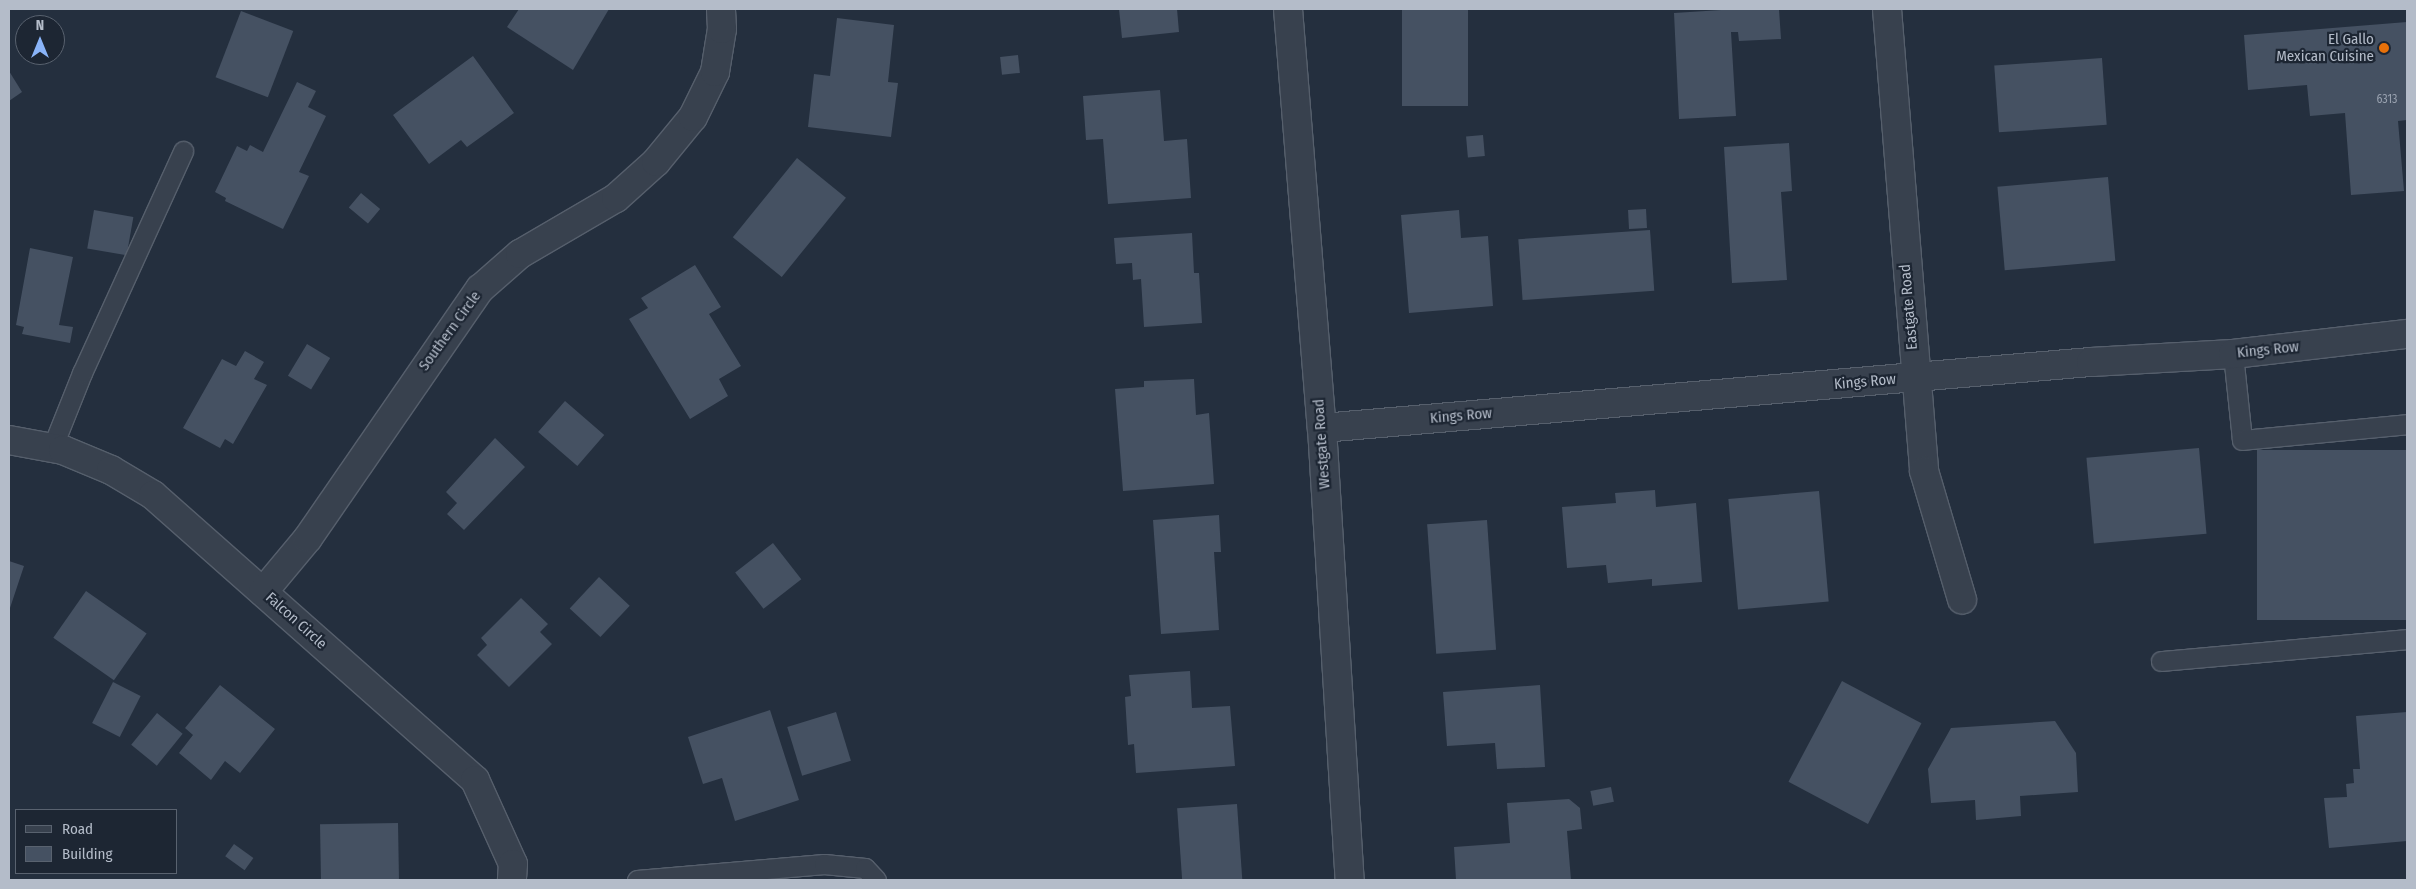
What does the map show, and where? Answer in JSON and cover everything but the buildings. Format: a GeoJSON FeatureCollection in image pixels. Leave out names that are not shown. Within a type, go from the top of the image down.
{"type":"FeatureCollection","features":[{"type":"Feature","properties":{"kind":"street","name":"Southern Circle"},"geometry":{"type":"LineString","coordinates":[[263,592],[308,538],[480,288],[520,254],[616,198],[656,162],[693,117],[715,72],[722,28],[722,9]]}},
{"type":"Feature","properties":{"kind":"street","name":"Westgate Road"},"geometry":{"type":"LineString","coordinates":[[1288,9],[1322,428],[1350,880]]}},
{"type":"Feature","properties":{"kind":"street","name":"Eastgate Road"},"geometry":{"type":"LineString","coordinates":[[1887,9],[1924,471],[1962,599]]}},
{"type":"Feature","properties":{"kind":"street","name":"Kings Row"},"geometry":{"type":"LineString","coordinates":[[1322,428],[2091,362],[2233,354],[2407,334]]}},
{"type":"Feature","properties":{"kind":"street","name":"Falcon Circle"},"geometry":{"type":"LineString","coordinates":[[9,440],[52,448],[111,470],[154,495],[475,780],[513,864],[512,880]]}},
{"type":"Feature","properties":{"kind":"lane"},"geometry":{"type":"LineString","coordinates":[[52,448],[82,373],[183,151]]}},
{"type":"Feature","properties":{"kind":"lane"},"geometry":{"type":"LineString","coordinates":[[2233,354],[2242,440],[2407,424]]}},
{"type":"Feature","properties":{"kind":"lane"},"geometry":{"type":"LineString","coordinates":[[2160,661],[2407,639]]}},
{"type":"Feature","properties":{"kind":"lane"},"geometry":{"type":"LineString","coordinates":[[636,880],[824,864],[865,868],[876,880]]}},
{"type":"Feature","properties":{"kind":"place","name":"El Gallo Mexican Cuisine"},"geometry":{"type":"Point","coordinates":[2384,48]}}]}
